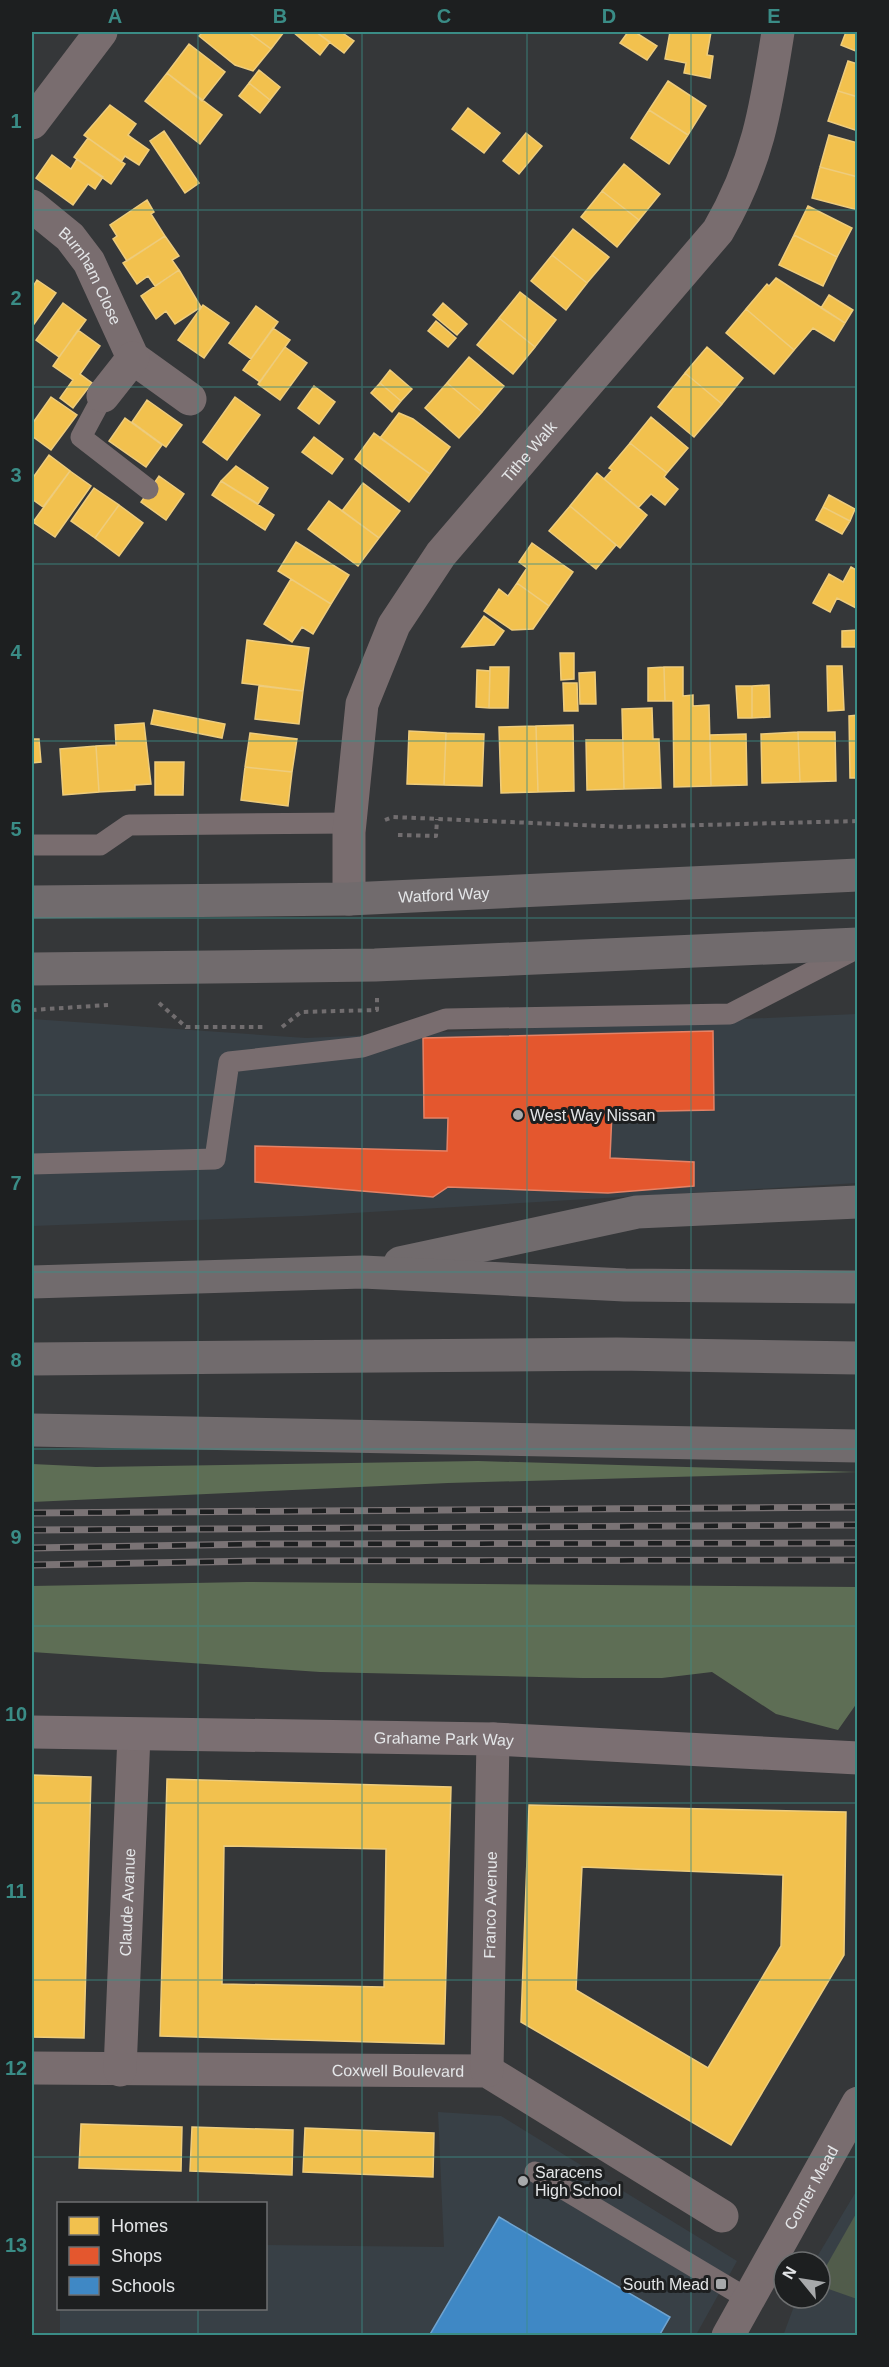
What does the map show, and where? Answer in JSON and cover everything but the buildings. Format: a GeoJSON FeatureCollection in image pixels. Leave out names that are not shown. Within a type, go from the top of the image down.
{"type":"FeatureCollection","features":[{"type":"Feature","properties":{"kind":"highway","name":"Watford Way"},"geometry":{"type":"LineString","coordinates":[[32,902],[349,899],[858,874]]}},
{"type":"Feature","properties":{"kind":"highway"},"geometry":{"type":"LineString","coordinates":[[33,970],[375,965],[858,946]]}},
{"type":"Feature","properties":{"kind":"highway"},"geometry":{"type":"LineString","coordinates":[[363,1272],[637,1212],[858,1202]]}},
{"type":"Feature","properties":{"kind":"highway"},"geometry":{"type":"LineString","coordinates":[[32,1282],[363,1272],[625,1285],[858,1287]]}},
{"type":"Feature","properties":{"kind":"highway"},"geometry":{"type":"LineString","coordinates":[[32,1359],[617,1354],[858,1358]]}},
{"type":"Feature","properties":{"kind":"highway"},"geometry":{"type":"LineString","coordinates":[[32,1430],[858,1446]]}},
{"type":"Feature","properties":{"kind":"street"},"geometry":{"type":"LineString","coordinates":[[37,104],[101,32]]}},
{"type":"Feature","properties":{"kind":"street","name":"Tithe Walk"},"geometry":{"type":"LineString","coordinates":[[349,899],[350,827],[362,704],[394,625],[441,554],[718,231],[739,195],[763,126],[778,32]]}},
{"type":"Feature","properties":{"kind":"street","name":"Burnham Close"},"geometry":{"type":"LineString","coordinates":[[32,206],[70,237],[89,262],[133,358],[190,399]]}},
{"type":"Feature","properties":{"kind":"street"},"geometry":{"type":"LineString","coordinates":[[103,396],[133,358]]}},
{"type":"Feature","properties":{"kind":"street","name":"Grahame Park Way"},"geometry":{"type":"LineString","coordinates":[[32,1732],[493,1739],[858,1758]]}},
{"type":"Feature","properties":{"kind":"street","name":"Claude Avanue"},"geometry":{"type":"LineString","coordinates":[[120,2070],[134,1735]]}},
{"type":"Feature","properties":{"kind":"street","name":"Franco Avenue"},"geometry":{"type":"LineString","coordinates":[[487,2071],[493,1739]]}},
{"type":"Feature","properties":{"kind":"street","name":"Coxwell Boulevard"},"geometry":{"type":"LineString","coordinates":[[32,2068],[487,2071],[722,2216]]}},
{"type":"Feature","properties":{"kind":"street","name":"Corner Mead"},"geometry":{"type":"LineString","coordinates":[[728,2336],[858,2103]]}},
{"type":"Feature","properties":{"kind":"lane"},"geometry":{"type":"LineString","coordinates":[[103,396],[81,437],[148,489]]}},
{"type":"Feature","properties":{"kind":"lane"},"geometry":{"type":"LineString","coordinates":[[32,845],[100,845],[129,825],[350,827]]}},
{"type":"Feature","properties":{"kind":"lane"},"geometry":{"type":"LineString","coordinates":[[32,1164],[215,1159],[229,1062],[362,1047],[446,1019],[730,1014],[858,946]]}},
{"type":"Feature","properties":{"kind":"lane"},"geometry":{"type":"LineString","coordinates":[[535,2172],[748,2299]]}},
{"type":"Feature","properties":{"kind":"path"},"geometry":{"type":"LineString","coordinates":[[350,827],[393,817],[626,827],[858,821]]}},
{"type":"Feature","properties":{"kind":"path"},"geometry":{"type":"LineString","coordinates":[[399,835],[436,836],[437,819]]}},
{"type":"Feature","properties":{"kind":"path"},"geometry":{"type":"LineString","coordinates":[[157,1001],[186,1027],[282,1027],[302,1012],[377,1010],[377,997]]}},
{"type":"Feature","properties":{"kind":"path"},"geometry":{"type":"LineString","coordinates":[[32,1010],[116,1004]]}},
{"type":"Feature","properties":{"kind":"shaded area"},"geometry":{"type":"Polygon","coordinates":[[[857,1014],[857,1183],[303,1216],[32,1226],[32,1019],[306,1038],[857,1014]]]}},
{"type":"Feature","properties":{"kind":"shaded area","name":"Saracens High School"},"geometry":{"type":"Polygon","coordinates":[[[438,2112],[501,2116],[737,2261],[696,2335],[60,2336],[60,2310],[267,2310],[267,2245],[444,2247],[438,2112]]]}},
{"type":"Feature","properties":{"kind":"shaded area"},"geometry":{"type":"Polygon","coordinates":[[[857,2190],[857,2335],[783,2336],[793,2310],[832,2310],[832,2250],[821,2250],[857,2190]]]}},
{"type":"Feature","properties":{"kind":"green space"},"geometry":{"type":"Polygon","coordinates":[[[478,1461],[858,1472],[448,1483],[32,1502],[32,1464],[96,1467],[478,1461]]]}},
{"type":"Feature","properties":{"kind":"green space"},"geometry":{"type":"Polygon","coordinates":[[[246,1582],[857,1587],[857,1703],[838,1730],[776,1714],[712,1672],[662,1678],[582,1678],[320,1672],[32,1652],[32,1586],[246,1582]]]}},
{"type":"Feature","properties":{"kind":"green space"},"geometry":{"type":"Polygon","coordinates":[[[857,2212],[857,2299],[832,2290],[832,2256],[857,2212]]]}},
{"type":"Feature","properties":{"kind":"railway"},"geometry":{"type":"LineString","coordinates":[[32,1513],[858,1507]]}},
{"type":"Feature","properties":{"kind":"railway"},"geometry":{"type":"LineString","coordinates":[[32,1530],[858,1525]]}},
{"type":"Feature","properties":{"kind":"railway"},"geometry":{"type":"LineString","coordinates":[[32,1548],[263,1544],[858,1543]]}},
{"type":"Feature","properties":{"kind":"railway"},"geometry":{"type":"LineString","coordinates":[[32,1565],[260,1561],[858,1560]]}},
{"type":"Feature","properties":{"kind":"place","name":"West Way Nissan"},"geometry":{"type":"Point","coordinates":[518,1115]}},
{"type":"Feature","properties":{"kind":"place","name":"Saracens High School"},"geometry":{"type":"Point","coordinates":[523,2181]}},
{"type":"Feature","properties":{"kind":"place","name":"South Mead"},"geometry":{"type":"Point","coordinates":[721,2284]}}]}
